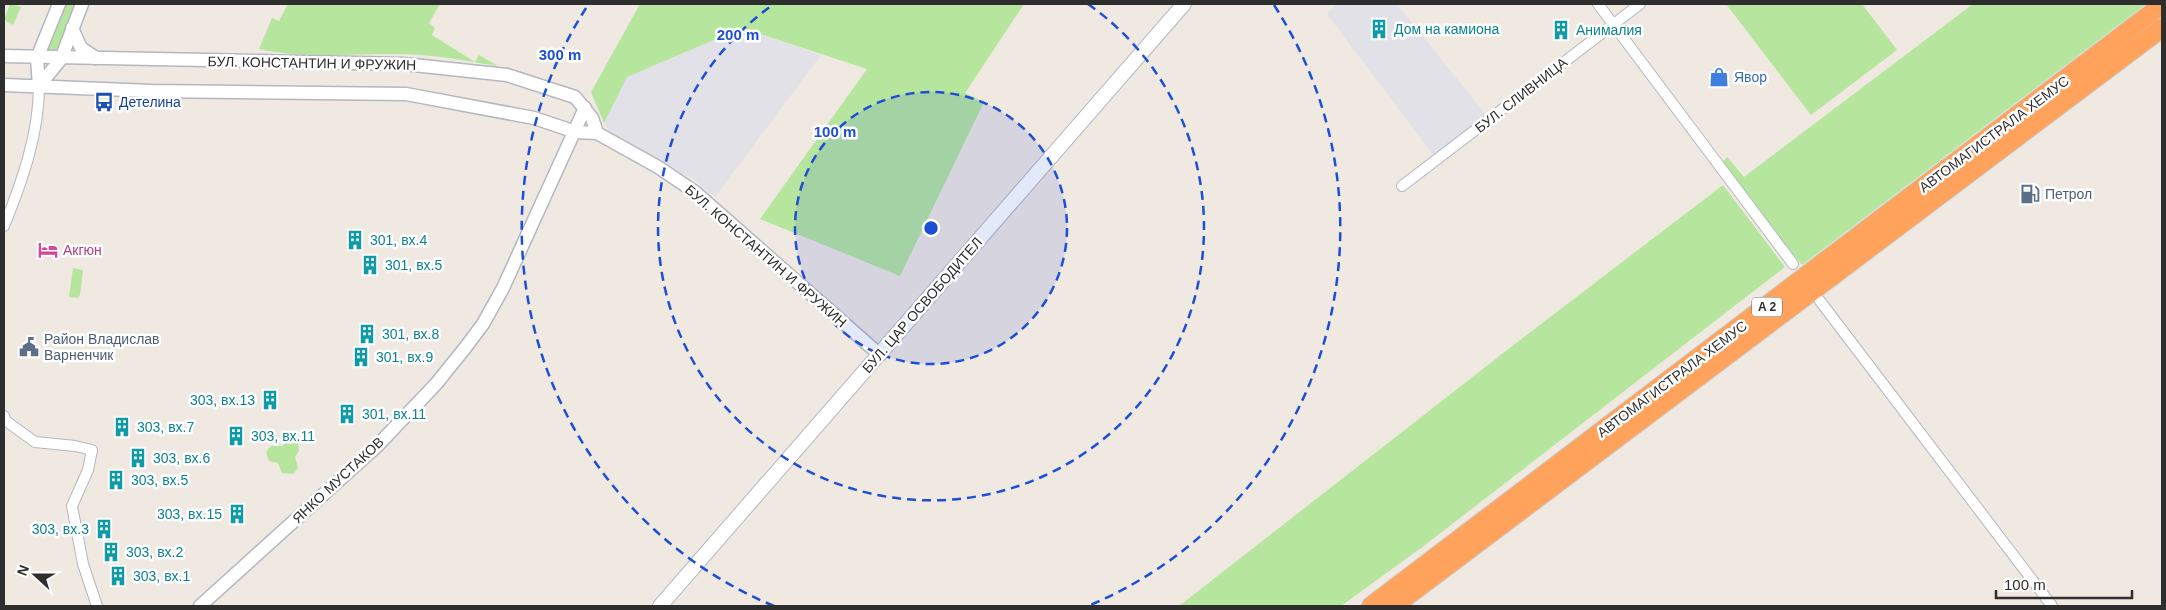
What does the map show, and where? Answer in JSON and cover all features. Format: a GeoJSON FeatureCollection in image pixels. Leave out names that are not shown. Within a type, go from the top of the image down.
{"type":"FeatureCollection","features":[{"type":"Feature","properties":{"kind":"highway","name":"АВТОМАГИСТРАЛА ХЕМУС"},"geometry":{"type":"LineString","coordinates":[[1371,606],[2162,5]]}},
{"type":"Feature","properties":{"kind":"highway","name":"АВТОМАГИСТРАЛА ХЕМУС"},"geometry":{"type":"LineString","coordinates":[[1394,606],[2162,28]]}},
{"type":"Feature","properties":{"kind":"main road","name":"БУЛ. ЦАР ОСВОБОДИТЕЛ"},"geometry":{"type":"LineString","coordinates":[[660,606],[1184,4]]}},
{"type":"Feature","properties":{"kind":"street"},"geometry":{"type":"LineString","coordinates":[[4,226],[22,182],[38,110],[37,58],[59,4]]}},
{"type":"Feature","properties":{"kind":"street"},"geometry":{"type":"LineString","coordinates":[[39,86],[61,58],[82,4]]}},
{"type":"Feature","properties":{"kind":"street"},"geometry":{"type":"LineString","coordinates":[[1598,4],[1793,264]]}},
{"type":"Feature","properties":{"kind":"street","name":"БУЛ. СЛИВНИЦА"},"geometry":{"type":"LineString","coordinates":[[1402,186],[1640,4]]}},
{"type":"Feature","properties":{"kind":"street"},"geometry":{"type":"LineString","coordinates":[[72,28],[81,48],[96,58]]}},
{"type":"Feature","properties":{"kind":"street","name":"БУЛ. КОНСТАНТИН И ФРУЖИН"},"geometry":{"type":"LineString","coordinates":[[4,56],[404,64],[507,76],[575,97],[592,118],[597,133]]}},
{"type":"Feature","properties":{"kind":"street","name":"БУЛ. КОНСТАНТИН И ФРУЖИН"},"geometry":{"type":"LineString","coordinates":[[4,85],[152,91],[406,94],[534,118],[576,132],[597,133],[695,192],[880,354]]}},
{"type":"Feature","properties":{"kind":"street","name":"ЯНКО МУСТАКОВ"},"geometry":{"type":"LineString","coordinates":[[200,606],[377,446],[436,384],[465,348],[483,324],[503,288],[576,132],[585,108]]}},
{"type":"Feature","properties":{"kind":"street"},"geometry":{"type":"LineString","coordinates":[[1820,301],[2052,606]]}},
{"type":"Feature","properties":{"kind":"street"},"geometry":{"type":"LineString","coordinates":[[4,416],[6,421],[35,442],[75,446],[92,450],[88,470],[72,506],[83,564],[97,606]]}},
{"type":"Feature","properties":{"kind":"shaded area","name":"Дом на камиона"},"geometry":{"type":"Polygon","coordinates":[[[1336,4],[1397,4],[1486,115],[1433,155],[1327,14],[1336,4]]]}},
{"type":"Feature","properties":{"kind":"shaded area"},"geometry":{"type":"Polygon","coordinates":[[[742,28],[821,55],[715,197],[695,180],[613,137],[604,123],[627,77],[742,28]]]}},
{"type":"Feature","properties":{"kind":"green space"},"geometry":{"type":"Polygon","coordinates":[[[10,4],[21,7],[13,25],[4,20],[10,4]]]}},
{"type":"Feature","properties":{"kind":"green space"},"geometry":{"type":"Polygon","coordinates":[[[59,4],[81,4],[61,59],[37,58],[59,4]]]}},
{"type":"Feature","properties":{"kind":"green space"},"geometry":{"type":"Polygon","coordinates":[[[288,4],[440,4],[429,23],[435,28],[432,35],[475,62],[479,55],[498,66],[422,55],[320,55],[279,53],[259,49],[272,18],[279,21],[288,4]]]}},
{"type":"Feature","properties":{"kind":"green space"},"geometry":{"type":"Polygon","coordinates":[[[640,4],[1024,4],[965,93],[984,102],[900,276],[760,219],[867,69],[742,28],[627,77],[604,123],[591,92],[640,4]]]}},
{"type":"Feature","properties":{"kind":"green space"},"geometry":{"type":"Polygon","coordinates":[[[1726,4],[1862,4],[1897,50],[1811,115],[1726,4]]]}},
{"type":"Feature","properties":{"kind":"green space"},"geometry":{"type":"Polygon","coordinates":[[[1973,4],[2146,4],[1802,265],[1721,164],[1727,157],[1744,177],[1973,4]]]}},
{"type":"Feature","properties":{"kind":"green space"},"geometry":{"type":"Polygon","coordinates":[[[1723,185],[1785,267],[1425,545],[1341,606],[1179,606],[1511,347],[1723,185]]]}},
{"type":"Feature","properties":{"kind":"green space"},"geometry":{"type":"Polygon","coordinates":[[[73,268],[83,270],[80,295],[77,298],[69,297],[73,268]]]}},
{"type":"Feature","properties":{"kind":"green space"},"geometry":{"type":"Polygon","coordinates":[[[288,439],[298,441],[299,451],[295,457],[298,468],[293,474],[282,473],[278,463],[269,461],[266,452],[271,446],[282,446],[288,439]]]}},
{"type":"Feature","properties":{"kind":"place","name":"Дом на камиона"},"geometry":{"type":"Point","coordinates":[1379,29]}},
{"type":"Feature","properties":{"kind":"place","name":"Анималия"},"geometry":{"type":"Point","coordinates":[1561,30]}},
{"type":"Feature","properties":{"kind":"place","name":"Явор"},"geometry":{"type":"Point","coordinates":[1719,77]}},
{"type":"Feature","properties":{"kind":"place","name":"Детелина"},"geometry":{"type":"Point","coordinates":[104,102]}},
{"type":"Feature","properties":{"kind":"place","name":"Петрол"},"geometry":{"type":"Point","coordinates":[2030,194]}},
{"type":"Feature","properties":{"kind":"place","name":"301, вх.4"},"geometry":{"type":"Point","coordinates":[355,240]}},
{"type":"Feature","properties":{"kind":"place","name":"Акгюн"},"geometry":{"type":"Point","coordinates":[48,250]}},
{"type":"Feature","properties":{"kind":"place","name":"301, вх.5"},"geometry":{"type":"Point","coordinates":[370,265]}},
{"type":"Feature","properties":{"kind":"place","name":"301, вх.8"},"geometry":{"type":"Point","coordinates":[367,334]}},
{"type":"Feature","properties":{"kind":"place","name":"Район Владислав Варненчик"},"geometry":{"type":"Point","coordinates":[29,347]}},
{"type":"Feature","properties":{"kind":"place","name":"301, вх.9"},"geometry":{"type":"Point","coordinates":[361,357]}},
{"type":"Feature","properties":{"kind":"place","name":"303, вх.13"},"geometry":{"type":"Point","coordinates":[270,400]}},
{"type":"Feature","properties":{"kind":"place","name":"301, вх.11"},"geometry":{"type":"Point","coordinates":[347,414]}},
{"type":"Feature","properties":{"kind":"place","name":"303, вх.7"},"geometry":{"type":"Point","coordinates":[122,427]}},
{"type":"Feature","properties":{"kind":"place","name":"303, вх.11"},"geometry":{"type":"Point","coordinates":[236,436]}},
{"type":"Feature","properties":{"kind":"place","name":"303, вх.6"},"geometry":{"type":"Point","coordinates":[138,458]}},
{"type":"Feature","properties":{"kind":"place","name":"303, вх.5"},"geometry":{"type":"Point","coordinates":[116,480]}},
{"type":"Feature","properties":{"kind":"place","name":"303, вх.15"},"geometry":{"type":"Point","coordinates":[237,514]}},
{"type":"Feature","properties":{"kind":"place","name":"303, вх.3"},"geometry":{"type":"Point","coordinates":[104,529]}},
{"type":"Feature","properties":{"kind":"place","name":"303, вх.2"},"geometry":{"type":"Point","coordinates":[111,552]}},
{"type":"Feature","properties":{"kind":"place","name":"303, вх.1"},"geometry":{"type":"Point","coordinates":[118,576]}}]}
